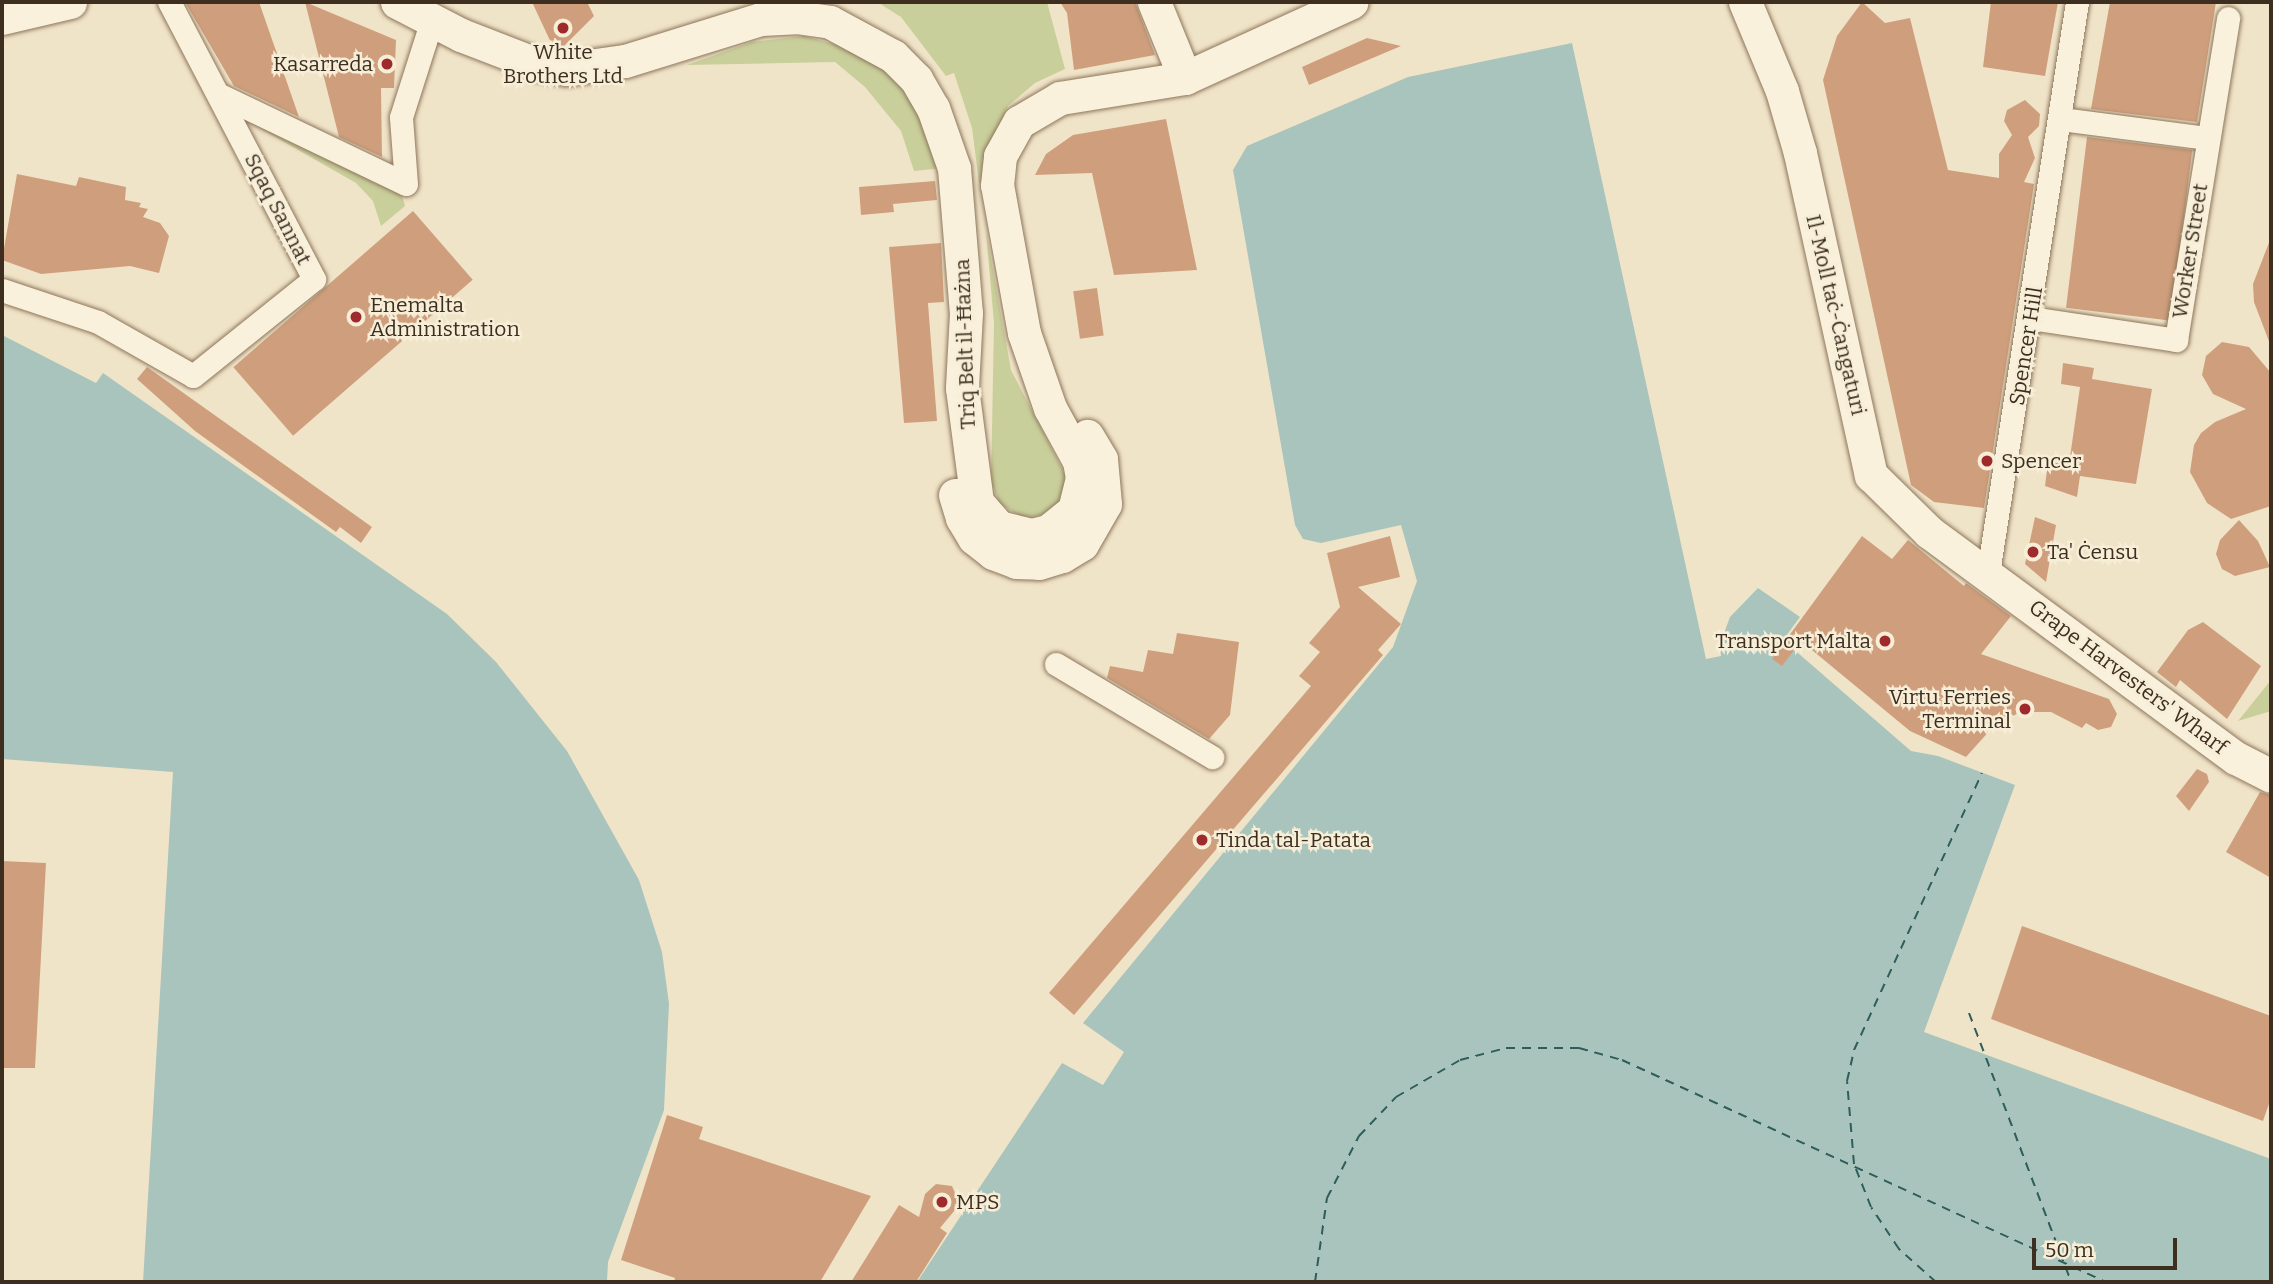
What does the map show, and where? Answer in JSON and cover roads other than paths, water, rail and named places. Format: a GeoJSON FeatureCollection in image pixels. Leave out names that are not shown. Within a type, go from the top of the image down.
{"type":"FeatureCollection","features":[{"type":"Feature","properties":{"kind":"main road"},"geometry":{"type":"LineString","coordinates":[[2,18],[69,2]]}},
{"type":"Feature","properties":{"kind":"main road","name":"Triq Belt il-Ħażna"},"geometry":{"type":"LineString","coordinates":[[397,2],[432,20],[536,64],[567,69],[625,61],[749,22],[796,17],[830,22],[893,56],[916,79],[933,108],[954,168],[966,313],[962,388],[973,485],[986,516],[1014,534],[1048,531],[1062,523],[1081,495],[1081,469],[1050,408],[1024,333],[997,185],[1000,156],[1019,122],[1060,98],[1185,78],[1352,2]]}},
{"type":"Feature","properties":{"kind":"main road"},"geometry":{"type":"LineString","coordinates":[[1154,2],[1185,78]]}},
{"type":"Feature","properties":{"kind":"main road","name":"Il-Moll taċ-Ċangaturi"},"geometry":{"type":"LineString","coordinates":[[1743,5],[1782,91],[1800,153],[1871,475],[1929,532],[1988,572]]}},
{"type":"Feature","properties":{"kind":"main road","name":"Grape Harvesters' Wharf"},"geometry":{"type":"LineString","coordinates":[[1988,572],[2236,758],[2271,776]]}},
{"type":"Feature","properties":{"kind":"street","name":"Sqaq Sannat"},"geometry":{"type":"LineString","coordinates":[[2,290],[98,322],[193,376],[314,279],[169,2]]}},
{"type":"Feature","properties":{"kind":"street","name":"Spencer Hill"},"geometry":{"type":"LineString","coordinates":[[1988,572],[2031,318],[2077,2]]}},
{"type":"Feature","properties":{"kind":"street","name":"Worker Street"},"geometry":{"type":"LineString","coordinates":[[2031,318],[2176,340],[2228,18]]}},
{"type":"Feature","properties":{"kind":"street"},"geometry":{"type":"LineString","coordinates":[[218,94],[406,184],[401,117],[432,20]]}},
{"type":"Feature","properties":{"kind":"street"},"geometry":{"type":"LineString","coordinates":[[2061,119],[2208,138]]}},
{"type":"Feature","properties":{"kind":"street"},"geometry":{"type":"LineString","coordinates":[[1056,664],[1212,757]]}},
{"type":"Feature","properties":{"kind":"water"},"geometry":{"type":"Polygon","coordinates":[[[1572,43],[1706,659],[1721,656],[1720,644],[1730,617],[1758,588],[1800,617],[1783,640],[1911,751],[1938,756],[2015,785],[1924,1032],[2271,1159],[2271,1282],[917,1282],[1062,1063],[1103,1085],[1124,1052],[1083,1023],[1393,647],[1417,581],[1401,525],[1321,543],[1303,539],[1295,525],[1233,170],[1247,146],[1408,77],[1572,43]]]}},
{"type":"Feature","properties":{"kind":"water"},"geometry":{"type":"Polygon","coordinates":[[[2,335],[96,383],[103,373],[447,614],[496,662],[567,751],[639,880],[662,952],[669,1004],[664,1110],[608,1262],[607,1282],[143,1282],[173,772],[2,759],[2,335]]]}},
{"type":"Feature","properties":{"kind":"place","name":"White Brothers Ltd"},"geometry":{"type":"Point","coordinates":[563,28]}},
{"type":"Feature","properties":{"kind":"place","name":"Kasarreda"},"geometry":{"type":"Point","coordinates":[387,64]}},
{"type":"Feature","properties":{"kind":"place","name":"Enemalta Administration"},"geometry":{"type":"Point","coordinates":[356,317]}},
{"type":"Feature","properties":{"kind":"place","name":"Spencer"},"geometry":{"type":"Point","coordinates":[1987,461]}},
{"type":"Feature","properties":{"kind":"place","name":"Ta' Ċensu"},"geometry":{"type":"Point","coordinates":[2033,552]}},
{"type":"Feature","properties":{"kind":"place","name":"Transport Malta"},"geometry":{"type":"Point","coordinates":[1885,641]}},
{"type":"Feature","properties":{"kind":"place","name":"Virtu Ferries Terminal"},"geometry":{"type":"Point","coordinates":[2025,709]}},
{"type":"Feature","properties":{"kind":"place","name":"Tinda tal-Patata"},"geometry":{"type":"Point","coordinates":[1202,840]}},
{"type":"Feature","properties":{"kind":"place","name":"MPS"},"geometry":{"type":"Point","coordinates":[942,1202]}}]}
